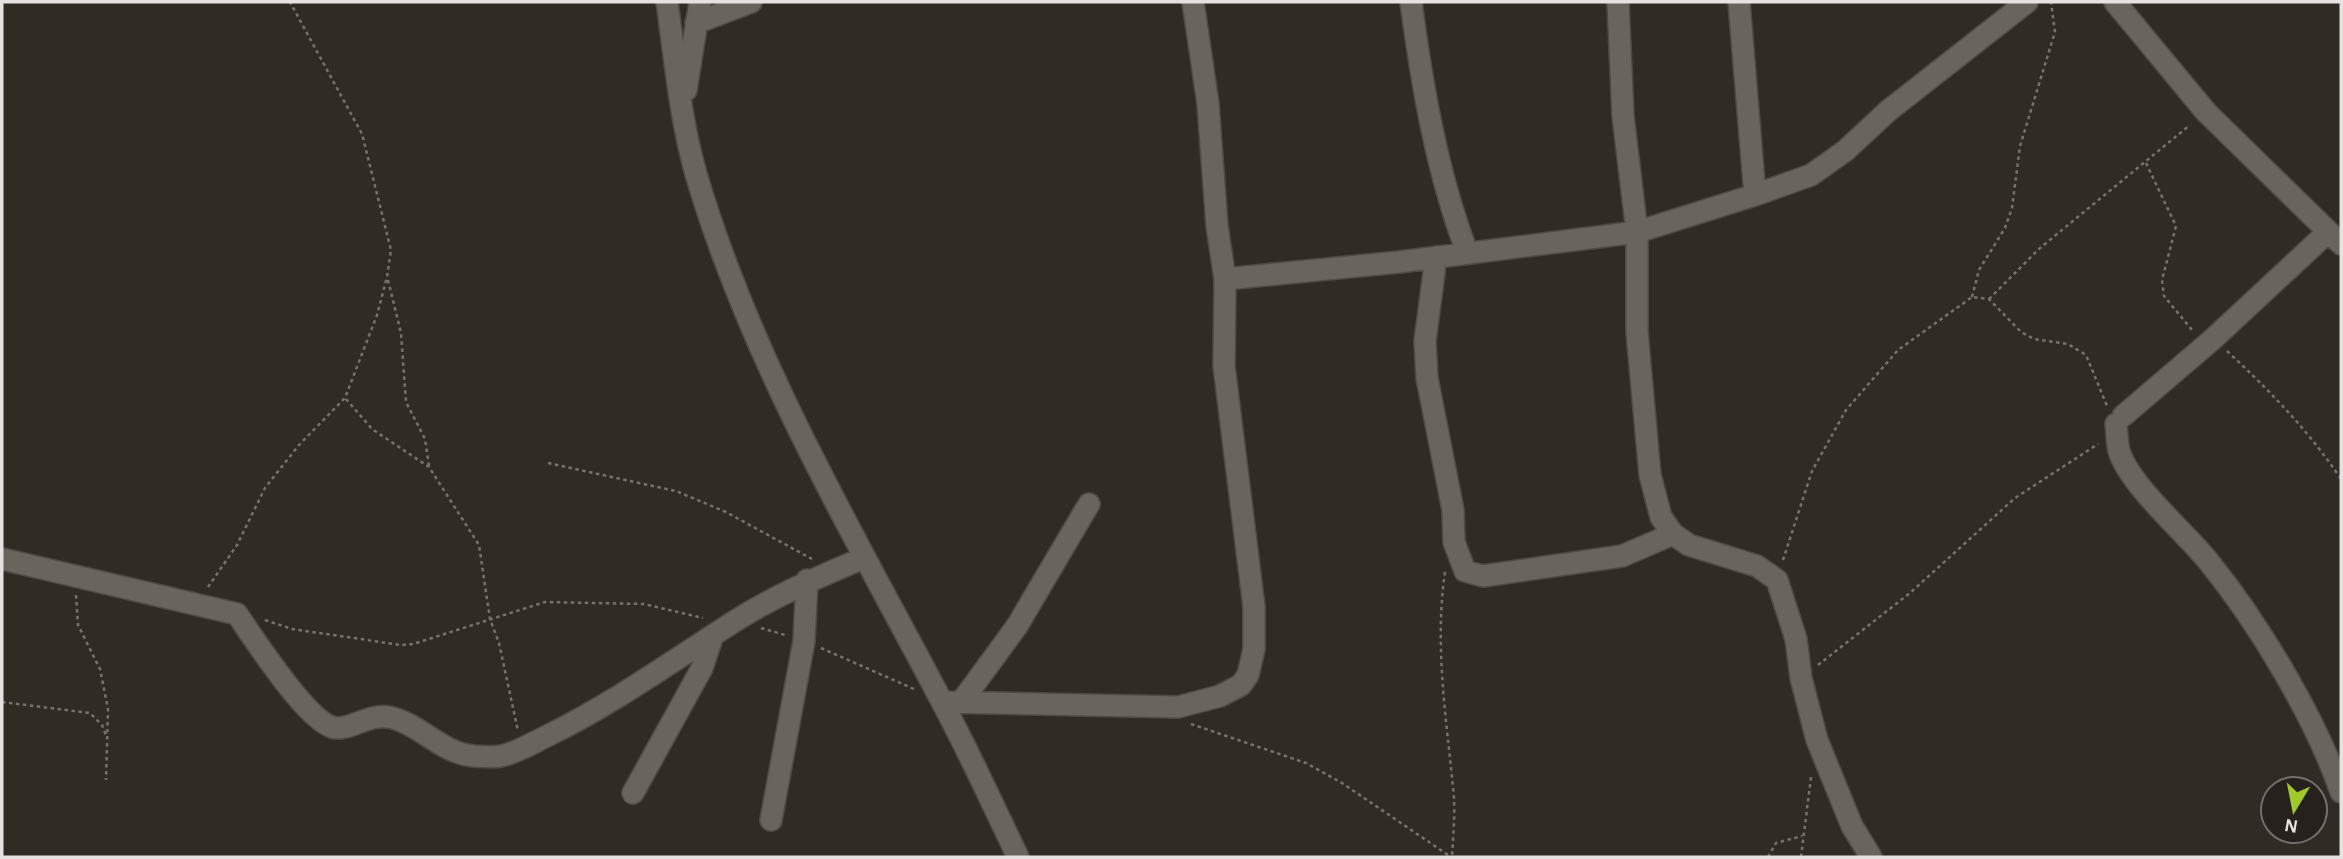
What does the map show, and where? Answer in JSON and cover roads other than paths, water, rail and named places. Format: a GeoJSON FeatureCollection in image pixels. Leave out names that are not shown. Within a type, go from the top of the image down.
{"type":"FeatureCollection","features":[{"type":"Feature","properties":{"kind":"street"},"geometry":{"type":"LineString","coordinates":[[667,2],[682,113],[696,174],[733,279],[772,376],[863,558],[952,702],[1018,857]]}},
{"type":"Feature","properties":{"kind":"street"},"geometry":{"type":"LineString","coordinates":[[682,113],[700,2]]}},
{"type":"Feature","properties":{"kind":"street"},"geometry":{"type":"LineString","coordinates":[[696,23],[751,2]]}},
{"type":"Feature","properties":{"kind":"street"},"geometry":{"type":"LineString","coordinates":[[952,702],[1178,707],[1220,696],[1241,685],[1248,675],[1254,649],[1254,607],[1224,366],[1225,279],[1217,226],[1208,104],[1193,2]]}},
{"type":"Feature","properties":{"kind":"street"},"geometry":{"type":"LineString","coordinates":[[1411,2],[1420,67],[1454,219],[1467,252]]}},
{"type":"Feature","properties":{"kind":"street"},"geometry":{"type":"LineString","coordinates":[[1618,2],[1623,116],[1637,232],[1637,332],[1650,475],[1661,517],[1673,534],[1689,545],[1757,566],[1777,580],[1796,639],[1801,678],[1817,740],[1852,826],[1871,857]]}},
{"type":"Feature","properties":{"kind":"street"},"geometry":{"type":"LineString","coordinates":[[1739,2],[1755,195]]}},
{"type":"Feature","properties":{"kind":"street"},"geometry":{"type":"LineString","coordinates":[[1225,279],[1637,232],[1755,195],[1811,175],[1845,151],[1888,111],[2027,2]]}},
{"type":"Feature","properties":{"kind":"street"},"geometry":{"type":"LineString","coordinates":[[2115,2],[2206,111],[2335,238],[2120,420],[2119,450],[2129,471],[2210,563],[2267,646],[2326,753],[2341,792]]}},
{"type":"Feature","properties":{"kind":"street"},"geometry":{"type":"LineString","coordinates":[[1436,257],[1425,341],[1427,378],[1453,510],[1454,542],[1465,571],[1483,576],[1622,556],[1673,534]]}},
{"type":"Feature","properties":{"kind":"street"},"geometry":{"type":"LineString","coordinates":[[952,702],[1017,626],[1089,504]]}},
{"type":"Feature","properties":{"kind":"street"},"geometry":{"type":"LineString","coordinates":[[2,559],[193,601],[237,614],[271,664],[303,703],[330,727],[340,728],[374,715],[392,718],[418,728],[442,746],[470,756],[500,756],[523,748],[581,719],[735,621],[807,580],[863,558]]}},
{"type":"Feature","properties":{"kind":"street"},"geometry":{"type":"LineString","coordinates":[[771,820],[804,641],[807,580]]}},
{"type":"Feature","properties":{"kind":"street"},"geometry":{"type":"LineString","coordinates":[[633,793],[702,668],[712,638]]}}]}
